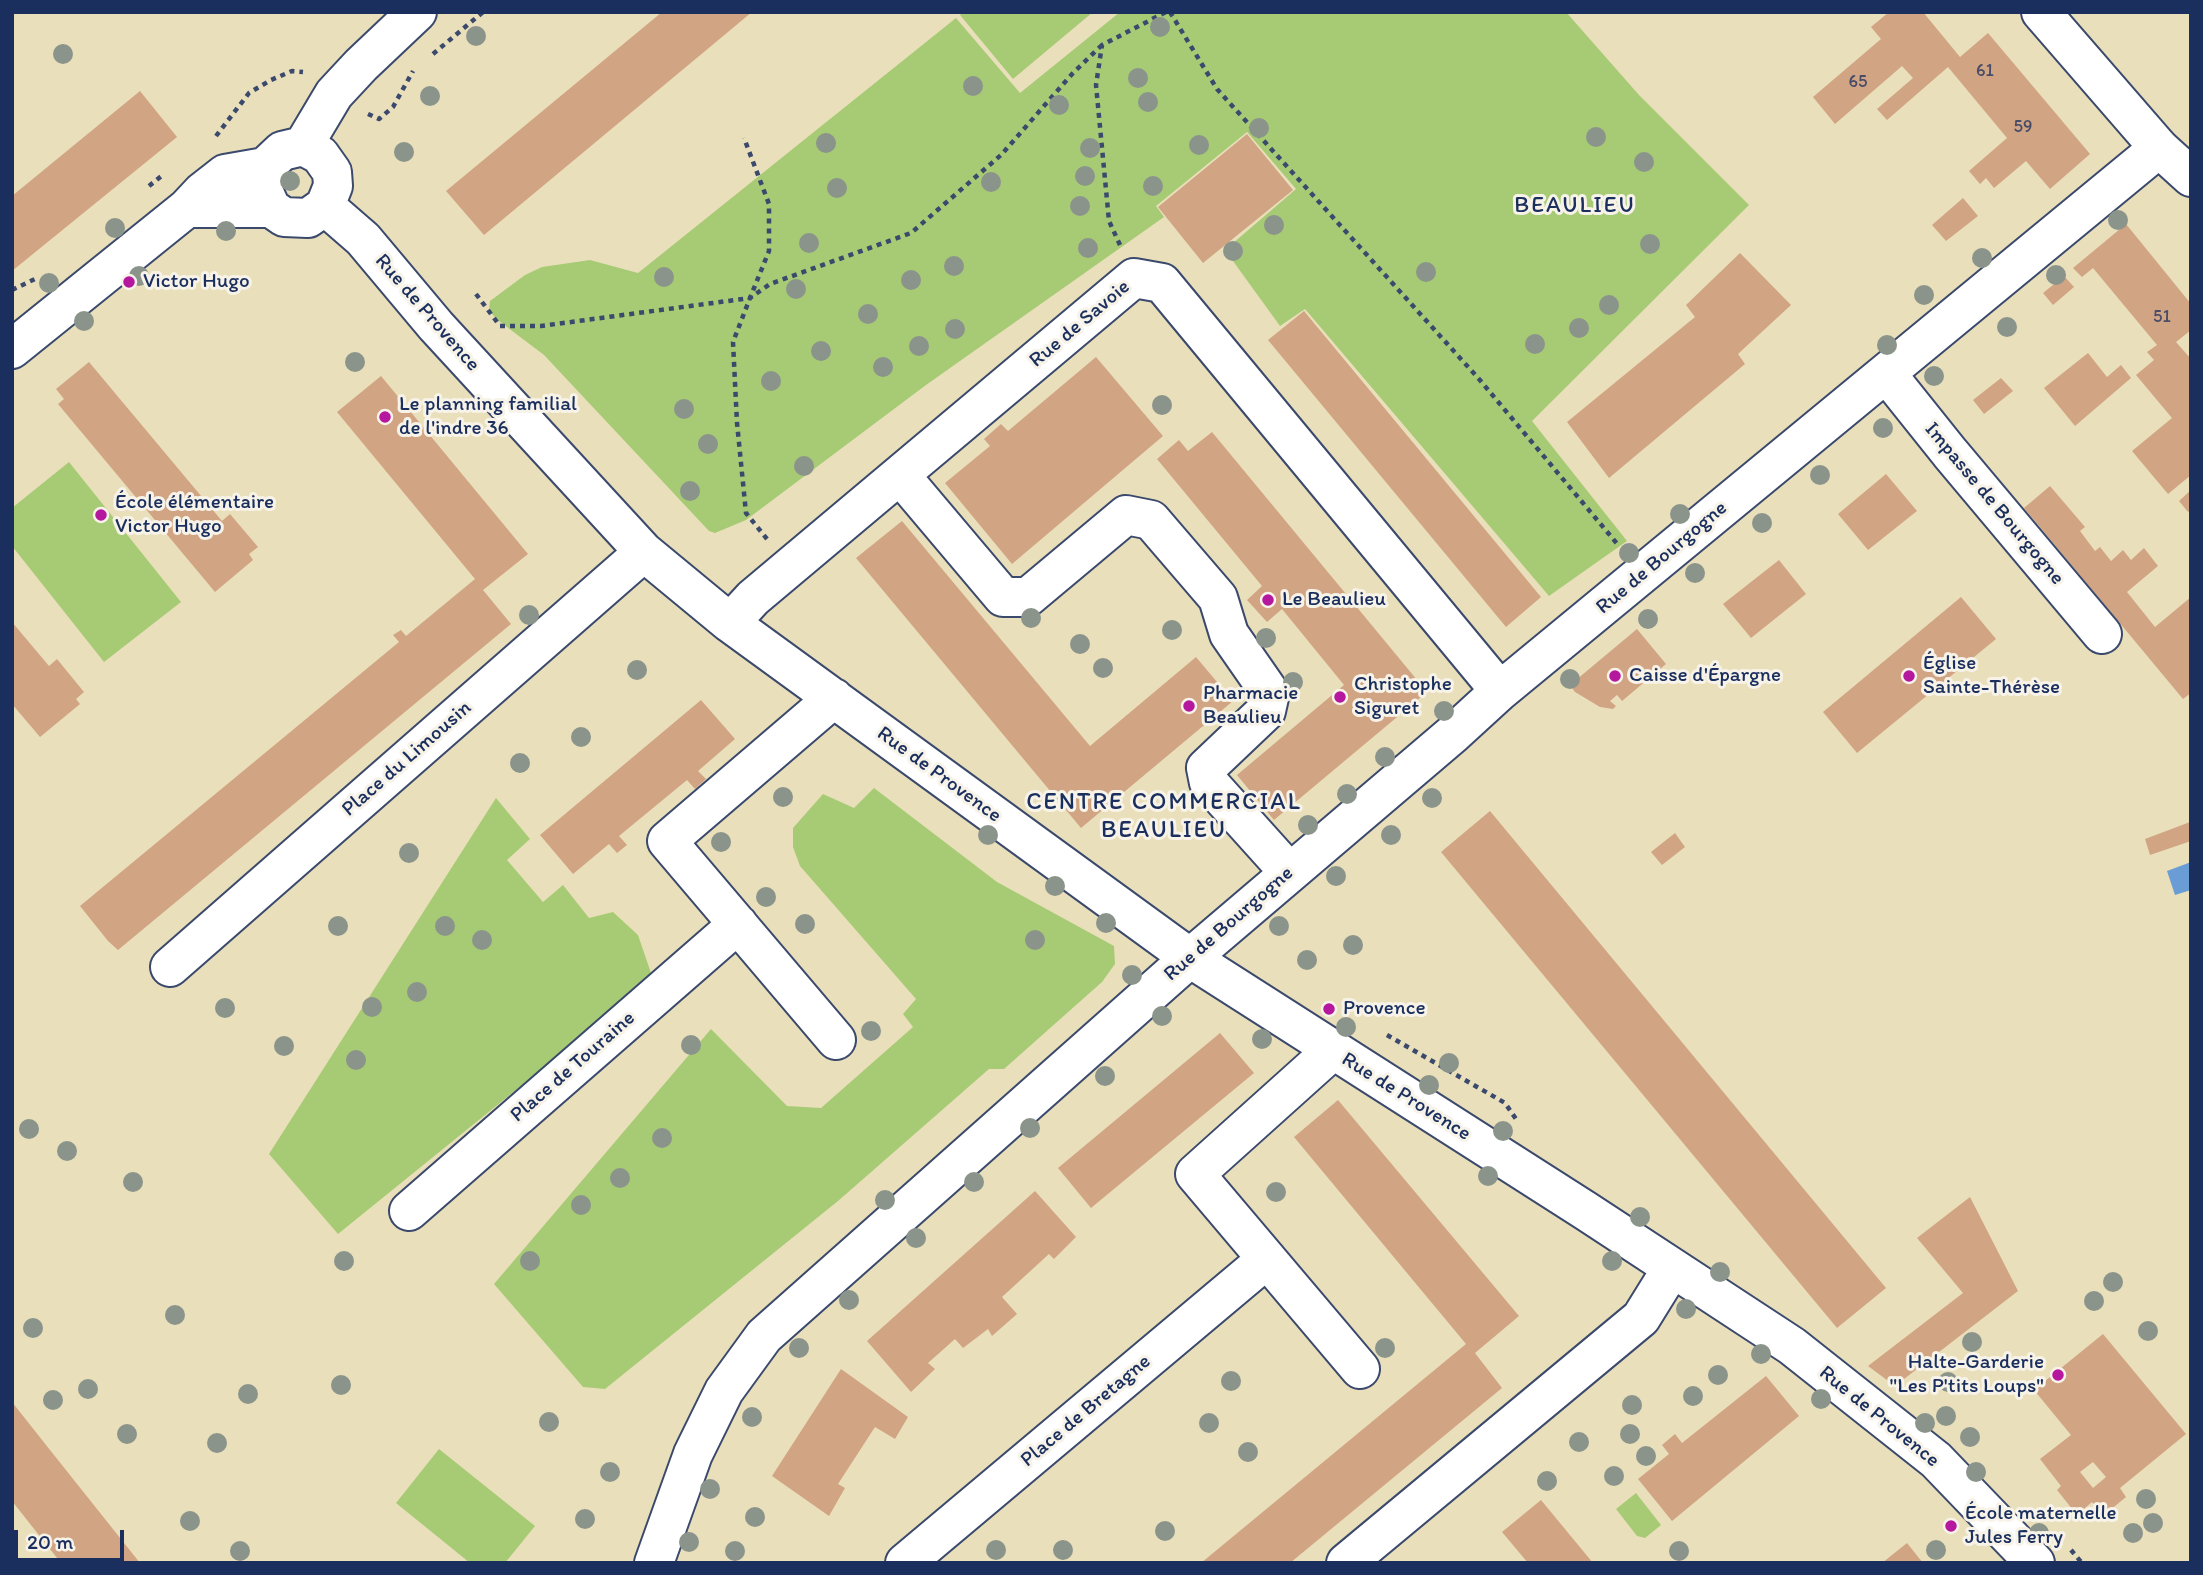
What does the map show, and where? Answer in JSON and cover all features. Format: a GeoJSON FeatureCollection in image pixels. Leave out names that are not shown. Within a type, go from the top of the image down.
{"type":"FeatureCollection","features":[{"type":"Feature","properties":{"kind":"street"},"geometry":{"type":"LineString","coordinates":[[303,146],[334,94],[417,12]]}},
{"type":"Feature","properties":{"kind":"street"},"geometry":{"type":"LineString","coordinates":[[2041,12],[2159,148],[2191,177]]}},
{"type":"Feature","properties":{"kind":"street"},"geometry":{"type":"LineString","coordinates":[[12,349],[187,208],[225,174],[265,167],[282,151],[303,146],[320,155],[332,172],[333,186],[325,206],[307,218],[284,217],[271,208],[262,188],[265,167]]}},
{"type":"Feature","properties":{"kind":"street","name":"Rue de Bourgogne"},"geometry":{"type":"LineString","coordinates":[[654,1563],[693,1454],[724,1391],[764,1336],[1190,958],[1500,691],[2159,148]]}},
{"type":"Feature","properties":{"kind":"street","name":"Rue de Provence"},"geometry":{"type":"LineString","coordinates":[[325,206],[363,239],[436,326],[644,552],[730,623],[1190,958],[1587,1211],[1791,1346],[1936,1460],[2035,1563]]}},
{"type":"Feature","properties":{"kind":"street"},"geometry":{"type":"LineString","coordinates":[[187,208],[271,208]]}},
{"type":"Feature","properties":{"kind":"street","name":"Rue de Savoie"},"geometry":{"type":"LineString","coordinates":[[730,623],[753,598],[790,566],[1135,278],[1162,283],[1500,691]]}},
{"type":"Feature","properties":{"kind":"street","name":"Impasse de Bourgogne"},"geometry":{"type":"LineString","coordinates":[[1886,373],[2102,634]]}},
{"type":"Feature","properties":{"kind":"street"},"geometry":{"type":"LineString","coordinates":[[900,475],[1003,597],[1028,597],[1126,515],[1151,520],[1218,598],[1229,634],[1270,693],[1266,711],[1206,768],[1209,783],[1289,872]]}},
{"type":"Feature","properties":{"kind":"street","name":"Place du Limousin"},"geometry":{"type":"LineString","coordinates":[[170,967],[644,552]]}},
{"type":"Feature","properties":{"kind":"street"},"geometry":{"type":"LineString","coordinates":[[834,698],[667,841],[836,1040]]}},
{"type":"Feature","properties":{"kind":"street","name":"Place de Touraine"},"geometry":{"type":"LineString","coordinates":[[409,1211],[738,924]]}},
{"type":"Feature","properties":{"kind":"street"},"geometry":{"type":"LineString","coordinates":[[1333,1050],[1195,1174],[1360,1369]]}},
{"type":"Feature","properties":{"kind":"street","name":"Place de Bretagne"},"geometry":{"type":"LineString","coordinates":[[905,1563],[1267,1259]]}},
{"type":"Feature","properties":{"kind":"street"},"geometry":{"type":"LineString","coordinates":[[1346,1563],[1641,1318],[1671,1268]]}},
{"type":"Feature","properties":{"kind":"path"},"geometry":{"type":"LineString","coordinates":[[476,294],[500,326],[541,326],[750,299],[770,284],[911,233],[1001,155],[1073,73],[1102,45],[1168,12],[1217,89],[1479,379],[1642,574]]}},
{"type":"Feature","properties":{"kind":"path"},"geometry":{"type":"LineString","coordinates":[[1102,45],[1096,85],[1109,221],[1135,278]]}},
{"type":"Feature","properties":{"kind":"path"},"geometry":{"type":"LineString","coordinates":[[228,121],[249,93],[292,71],[311,72],[334,94]]}},
{"type":"Feature","properties":{"kind":"path"},"geometry":{"type":"LineString","coordinates":[[744,138],[769,204],[769,251],[733,342],[737,423],[746,513],[790,566]]}},
{"type":"Feature","properties":{"kind":"green space"},"geometry":{"type":"Polygon","coordinates":[[[964,12],[1093,12],[1013,79],[960,15],[964,12]]]}},
{"type":"Feature","properties":{"kind":"green space"},"geometry":{"type":"Polygon","coordinates":[[[1120,12],[1566,12],[1639,95],[1749,205],[1532,421],[1627,541],[1549,596],[1305,309],[1280,326],[1225,250],[1296,189],[1247,132],[1156,206],[1164,217],[926,385],[746,520],[715,533],[709,531],[544,355],[489,311],[490,301],[525,275],[542,267],[590,260],[638,273],[956,18],[1020,93],[1120,12]]]}},
{"type":"Feature","properties":{"kind":"green space"},"geometry":{"type":"Polygon","coordinates":[[[69,462],[181,602],[104,662],[12,546],[12,508],[69,462]]]}},
{"type":"Feature","properties":{"kind":"green space"},"geometry":{"type":"Polygon","coordinates":[[[874,788],[997,882],[1114,946],[1115,964],[1102,982],[1004,1069],[989,1069],[838,1201],[605,1389],[583,1387],[494,1284],[711,1029],[787,1106],[821,1108],[913,1027],[903,1014],[916,999],[800,866],[793,847],[793,828],[823,794],[854,808],[874,788]]]}},
{"type":"Feature","properties":{"kind":"green space"},"geometry":{"type":"Polygon","coordinates":[[[496,798],[530,839],[507,860],[543,902],[563,885],[589,918],[613,912],[638,935],[653,979],[338,1234],[269,1154],[496,798]]]}},
{"type":"Feature","properties":{"kind":"green space"},"geometry":{"type":"Polygon","coordinates":[[[439,1449],[535,1526],[505,1563],[470,1563],[396,1503],[439,1449]]]}},
{"type":"Feature","properties":{"kind":"green space"},"geometry":{"type":"Polygon","coordinates":[[[1636,1493],[1661,1525],[1645,1538],[1637,1536],[1616,1509],[1636,1493]]]}},
{"type":"Feature","properties":{"kind":"water"},"geometry":{"type":"Polygon","coordinates":[[[2191,862],[2191,890],[2175,895],[2167,871],[2191,862]]]}},
{"type":"Feature","properties":{"kind":"building"},"geometry":{"type":"Polygon","coordinates":[[[662,12],[752,12],[484,235],[446,191],[662,12]]]}},
{"type":"Feature","properties":{"kind":"building"},"geometry":{"type":"Polygon","coordinates":[[[1889,12],[1923,12],[1960,57],[1988,33],[2090,154],[2050,189],[2026,161],[1994,188],[1986,178],[1980,184],[1969,171],[2007,138],[1948,67],[1887,120],[1877,109],[1913,78],[1902,66],[1835,124],[1813,97],[1881,39],[1871,27],[1889,12]]]}},
{"type":"Feature","properties":{"kind":"building"},"geometry":{"type":"Polygon","coordinates":[[[140,91],[177,137],[12,271],[12,196],[140,91]]]}},
{"type":"Feature","properties":{"kind":"building"},"geometry":{"type":"Polygon","coordinates":[[[1247,134],[1293,190],[1203,263],[1158,207],[1247,134]]]}},
{"type":"Feature","properties":{"kind":"building"},"geometry":{"type":"Polygon","coordinates":[[[1963,198],[1978,216],[1946,241],[1932,225],[1963,198]]]}},
{"type":"Feature","properties":{"kind":"building"},"geometry":{"type":"Polygon","coordinates":[[[2126,224],[2191,304],[2191,330],[2176,342],[2191,359],[2191,475],[2168,494],[2132,451],[2172,418],[2136,375],[2154,360],[2147,352],[2157,345],[2093,268],[2082,277],[2073,268],[2126,224]]]}},
{"type":"Feature","properties":{"kind":"building"},"geometry":{"type":"Polygon","coordinates":[[[1740,253],[1791,305],[1738,354],[1745,364],[1609,478],[1567,422],[1695,317],[1686,305],[1740,253]]]}},
{"type":"Feature","properties":{"kind":"building"},"geometry":{"type":"Polygon","coordinates":[[[2064,276],[2074,287],[2053,305],[2043,293],[2064,276]]]}},
{"type":"Feature","properties":{"kind":"building"},"geometry":{"type":"Polygon","coordinates":[[[1304,311],[1541,597],[1506,627],[1268,340],[1304,311]]]}},
{"type":"Feature","properties":{"kind":"building"},"geometry":{"type":"Polygon","coordinates":[[[2088,353],[2107,377],[2121,365],[2131,378],[2075,426],[2044,388],[2088,353]]]}},
{"type":"Feature","properties":{"kind":"building"},"geometry":{"type":"Polygon","coordinates":[[[1096,357],[1163,436],[1012,564],[945,483],[990,446],[984,439],[1001,424],[1008,431],[1096,357]]]}},
{"type":"Feature","properties":{"kind":"building"},"geometry":{"type":"Polygon","coordinates":[[[89,362],[222,521],[230,514],[258,547],[249,554],[253,560],[215,592],[58,404],[64,399],[56,389],[89,362]]]}},
{"type":"Feature","properties":{"kind":"building"},"geometry":{"type":"Polygon","coordinates":[[[381,376],[528,554],[483,590],[511,624],[118,950],[80,906],[399,642],[393,635],[401,630],[406,636],[475,579],[337,412],[381,376]]]}},
{"type":"Feature","properties":{"kind":"building"},"geometry":{"type":"Polygon","coordinates":[[[2001,378],[2013,391],[1984,414],[1973,400],[2001,378]]]}},
{"type":"Feature","properties":{"kind":"building"},"geometry":{"type":"Polygon","coordinates":[[[1212,432],[1427,692],[1274,820],[1237,775],[1344,685],[1282,609],[1267,622],[1247,600],[1262,586],[1157,459],[1179,440],[1188,451],[1212,432]]]}},
{"type":"Feature","properties":{"kind":"building"},"geometry":{"type":"Polygon","coordinates":[[[1886,474],[1917,511],[1868,550],[1838,514],[1886,474]]]}},
{"type":"Feature","properties":{"kind":"building"},"geometry":{"type":"Polygon","coordinates":[[[2050,486],[2085,527],[2080,531],[2095,551],[2100,547],[2111,561],[2123,550],[2131,560],[2144,548],[2158,566],[2127,592],[2155,627],[2191,597],[2191,693],[2183,699],[2024,508],[2050,486]]]}},
{"type":"Feature","properties":{"kind":"building"},"geometry":{"type":"Polygon","coordinates":[[[2191,490],[2191,510],[2188,512],[2179,501],[2191,490]]]}},
{"type":"Feature","properties":{"kind":"building"},"geometry":{"type":"Polygon","coordinates":[[[902,521],[1090,746],[1196,657],[1233,701],[1081,828],[856,558],[902,521]]]}},
{"type":"Feature","properties":{"kind":"building"},"geometry":{"type":"Polygon","coordinates":[[[1779,560],[1806,594],[1751,638],[1723,604],[1779,560]]]}},
{"type":"Feature","properties":{"kind":"building","name":"Église Sainte-Thérèse"},"geometry":{"type":"Polygon","coordinates":[[[1961,597],[1996,639],[1857,753],[1823,712],[1961,597]]]}},
{"type":"Feature","properties":{"kind":"building"},"geometry":{"type":"Polygon","coordinates":[[[12,622],[49,666],[57,659],[84,692],[76,699],[80,704],[40,737],[12,704],[12,622]]]}},
{"type":"Feature","properties":{"kind":"building"},"geometry":{"type":"Polygon","coordinates":[[[1637,629],[1666,664],[1622,701],[1617,695],[1610,701],[1616,706],[1613,709],[1600,707],[1575,692],[1570,685],[1637,629]]]}},
{"type":"Feature","properties":{"kind":"building"},"geometry":{"type":"Polygon","coordinates":[[[701,700],[735,739],[698,771],[706,779],[695,789],[687,780],[619,836],[627,845],[617,853],[609,844],[573,874],[540,835],[701,700]]]}},
{"type":"Feature","properties":{"kind":"building"},"geometry":{"type":"Polygon","coordinates":[[[1490,811],[1886,1288],[1837,1328],[1441,852],[1490,811]]]}},
{"type":"Feature","properties":{"kind":"building"},"geometry":{"type":"Polygon","coordinates":[[[2190,822],[2191,841],[2150,855],[2145,839],[2190,822]]]}},
{"type":"Feature","properties":{"kind":"building"},"geometry":{"type":"Polygon","coordinates":[[[1675,833],[1685,847],[1662,865],[1651,852],[1675,833]]]}},
{"type":"Feature","properties":{"kind":"building"},"geometry":{"type":"Polygon","coordinates":[[[1220,1033],[1254,1073],[1091,1208],[1058,1168],[1220,1033]]]}},
{"type":"Feature","properties":{"kind":"building"},"geometry":{"type":"Polygon","coordinates":[[[1338,1100],[1519,1316],[1475,1353],[1502,1388],[1290,1563],[1201,1563],[1466,1344],[1294,1137],[1338,1100]]]}},
{"type":"Feature","properties":{"kind":"building"},"geometry":{"type":"Polygon","coordinates":[[[1035,1191],[1076,1237],[1054,1259],[1049,1254],[1002,1297],[1017,1314],[992,1336],[988,1329],[963,1348],[955,1339],[928,1363],[935,1369],[911,1392],[867,1341],[1035,1191]]]}},
{"type":"Feature","properties":{"kind":"building"},"geometry":{"type":"Polygon","coordinates":[[[1970,1197],[2018,1291],[1895,1386],[1868,1366],[1963,1293],[1917,1238],[1970,1197]]]}},
{"type":"Feature","properties":{"kind":"building"},"geometry":{"type":"Polygon","coordinates":[[[2103,1334],[2186,1434],[2120,1488],[2126,1497],[2103,1516],[2092,1502],[2077,1515],[2057,1490],[2061,1486],[2040,1459],[2071,1435],[2034,1390],[2103,1334]],[[2093,1462],[2080,1472],[2093,1488],[2106,1477],[2093,1462]]]}},
{"type":"Feature","properties":{"kind":"building"},"geometry":{"type":"Polygon","coordinates":[[[841,1369],[908,1417],[895,1439],[875,1427],[838,1484],[845,1488],[829,1516],[772,1476],[841,1369]]]}},
{"type":"Feature","properties":{"kind":"building"},"geometry":{"type":"Polygon","coordinates":[[[1766,1376],[1799,1416],[1672,1521],[1638,1479],[1669,1454],[1662,1445],[1675,1434],[1682,1443],[1766,1376]]]}},
{"type":"Feature","properties":{"kind":"building"},"geometry":{"type":"Polygon","coordinates":[[[12,1402],[140,1563],[61,1563],[12,1501],[12,1402]]]}},
{"type":"Feature","properties":{"kind":"building"},"geometry":{"type":"Polygon","coordinates":[[[1541,1500],[1593,1563],[1528,1563],[1502,1532],[1541,1500]]]}},
{"type":"Feature","properties":{"kind":"building"},"geometry":{"type":"Polygon","coordinates":[[[1907,1543],[1923,1563],[1882,1563],[1907,1543]]]}},
{"type":"Feature","properties":{"kind":"place","name":"Victor Hugo"},"geometry":{"type":"Point","coordinates":[129,282]}},
{"type":"Feature","properties":{"kind":"place","name":"Le planning familial de l'indre 36"},"geometry":{"type":"Point","coordinates":[385,417]}},
{"type":"Feature","properties":{"kind":"place","name":"École élémentaire Victor Hugo"},"geometry":{"type":"Point","coordinates":[101,515]}},
{"type":"Feature","properties":{"kind":"place","name":"Le Beaulieu"},"geometry":{"type":"Point","coordinates":[1268,600]}},
{"type":"Feature","properties":{"kind":"place","name":"Caisse d'Épargne"},"geometry":{"type":"Point","coordinates":[1615,676]}},
{"type":"Feature","properties":{"kind":"place","name":"Église Sainte-Thérèse"},"geometry":{"type":"Point","coordinates":[1909,676]}},
{"type":"Feature","properties":{"kind":"place","name":"Christophe Siguret"},"geometry":{"type":"Point","coordinates":[1340,697]}},
{"type":"Feature","properties":{"kind":"place","name":"Pharmacie Beaulieu"},"geometry":{"type":"Point","coordinates":[1189,706]}},
{"type":"Feature","properties":{"kind":"place","name":"Provence"},"geometry":{"type":"Point","coordinates":[1329,1009]}},
{"type":"Feature","properties":{"kind":"place","name":"Halte-Garderie \"Les P'tits Loups\""},"geometry":{"type":"Point","coordinates":[2058,1375]}},
{"type":"Feature","properties":{"kind":"place","name":"École maternelle Jules Ferry"},"geometry":{"type":"Point","coordinates":[1951,1526]}},
{"type":"Feature","properties":{"kind":"district","name":"BEAULIEU"},"geometry":{"type":"Point","coordinates":[1575,206]}},
{"type":"Feature","properties":{"kind":"district","name":"CENTRE COMMERCIAL BEAULIEU"},"geometry":{"type":"Point","coordinates":[1164,817]}}]}
